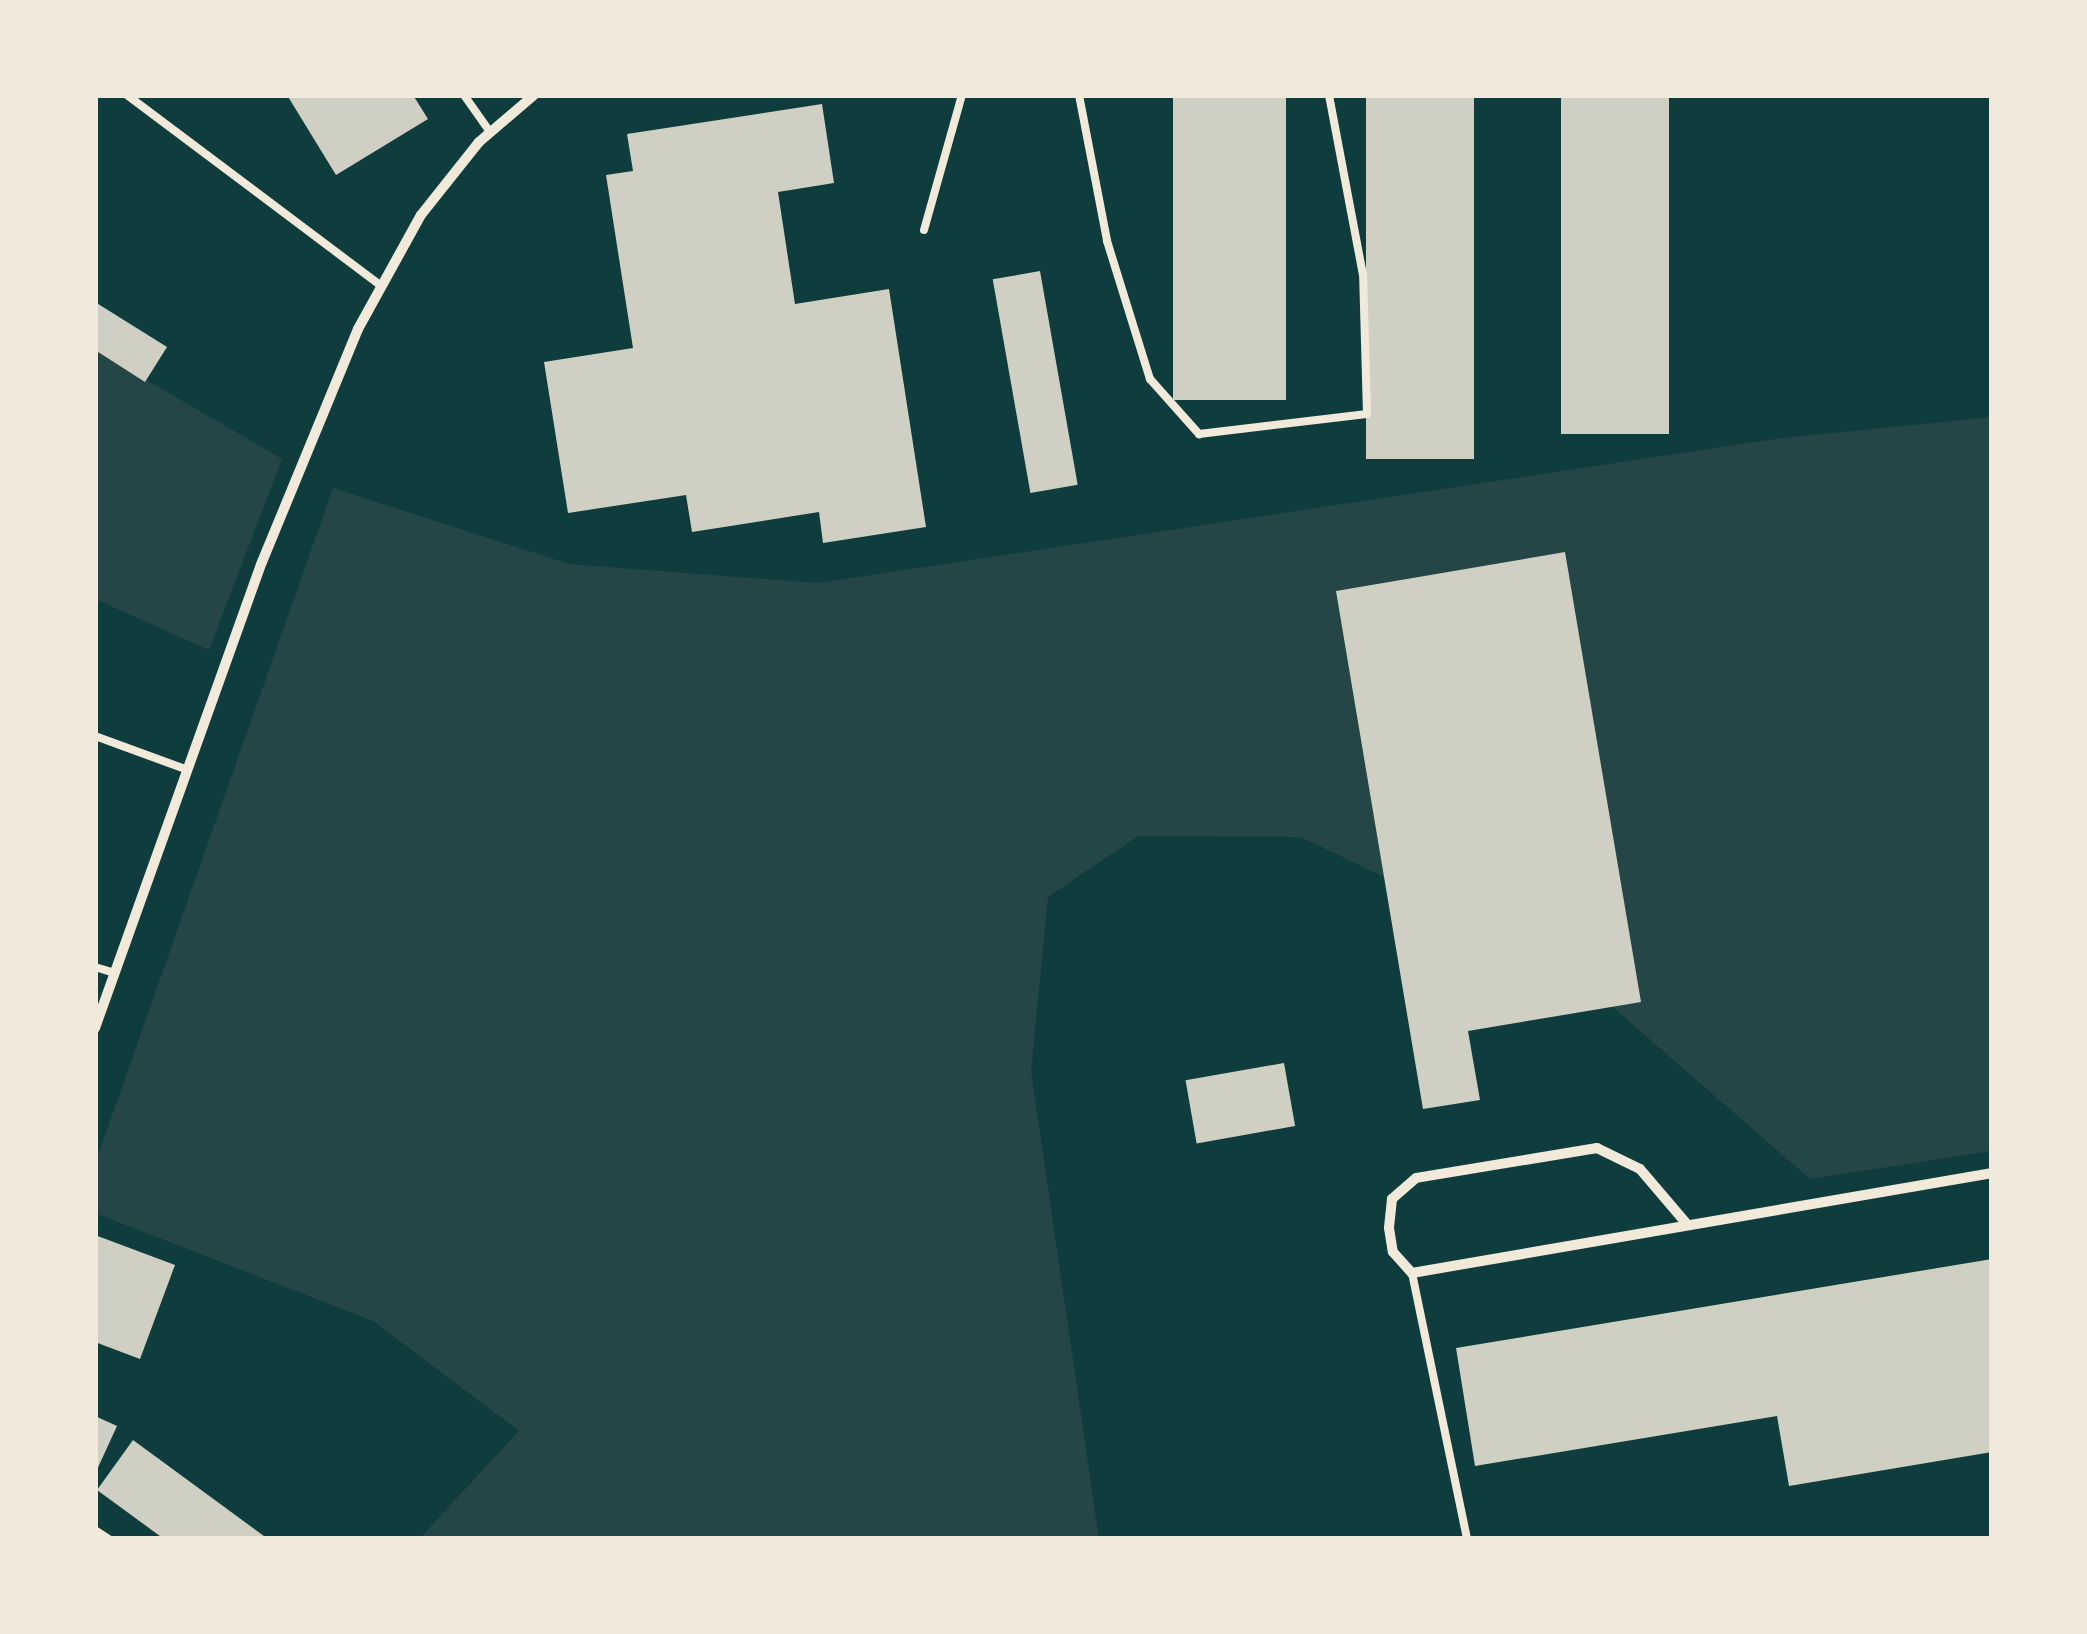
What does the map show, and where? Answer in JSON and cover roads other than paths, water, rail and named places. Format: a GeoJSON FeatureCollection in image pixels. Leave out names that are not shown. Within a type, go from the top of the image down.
{"type":"FeatureCollection","features":[{"type":"Feature","properties":{"kind":"street"},"geometry":{"type":"LineString","coordinates":[[95,1028],[286,506],[380,285],[421,215],[490,132],[534,95]]}},
{"type":"Feature","properties":{"kind":"street"},"geometry":{"type":"LineString","coordinates":[[1686,1223],[1640,1169],[1596,1148],[1440,1170],[1416,1178],[1392,1199],[1392,1252],[1412,1273],[1992,1173]]}},
{"type":"Feature","properties":{"kind":"lane"},"geometry":{"type":"LineString","coordinates":[[127,95],[380,285]]}},
{"type":"Feature","properties":{"kind":"lane"},"geometry":{"type":"LineString","coordinates":[[464,95],[490,132]]}},
{"type":"Feature","properties":{"kind":"lane"},"geometry":{"type":"LineString","coordinates":[[924,230],[962,95]]}},
{"type":"Feature","properties":{"kind":"lane"},"geometry":{"type":"LineString","coordinates":[[1078,95],[1108,241],[1150,379],[1199,434],[1367,414],[1364,274],[1330,95]]}},
{"type":"Feature","properties":{"kind":"lane"},"geometry":{"type":"LineString","coordinates":[[95,736],[188,770]]}},
{"type":"Feature","properties":{"kind":"lane"},"geometry":{"type":"LineString","coordinates":[[95,967],[115,973]]}},
{"type":"Feature","properties":{"kind":"lane"},"geometry":{"type":"LineString","coordinates":[[1412,1273],[1468,1539]]}},
{"type":"Feature","properties":{"kind":"lane"},"geometry":{"type":"LineString","coordinates":[[95,1530],[109,1539]]}}]}
